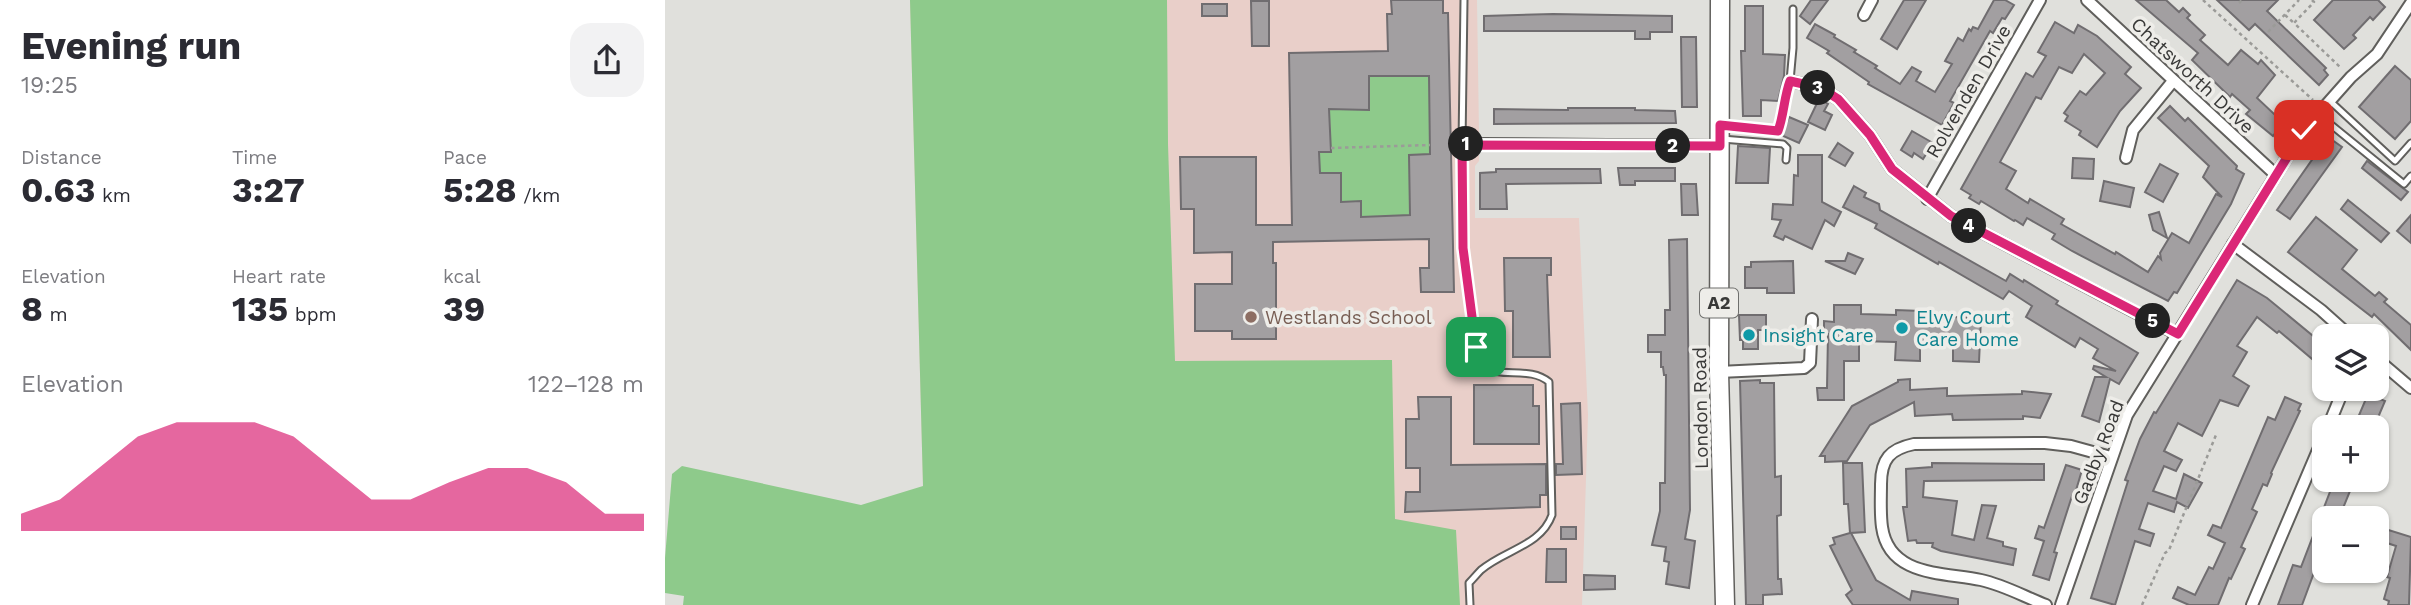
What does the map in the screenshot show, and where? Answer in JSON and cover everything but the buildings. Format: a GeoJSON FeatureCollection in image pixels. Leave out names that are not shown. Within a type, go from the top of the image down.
{"type":"FeatureCollection","features":[{"type":"Feature","properties":{"kind":"main road","name":"London Road"},"geometry":{"type":"LineString","coordinates":[[1720,0],[1719,372],[1725,605]]}},
{"type":"Feature","properties":{"kind":"street"},"geometry":{"type":"LineString","coordinates":[[1864,15],[1872,0]]}},
{"type":"Feature","properties":{"kind":"street","name":"Rolvenden Drive"},"geometry":{"type":"LineString","coordinates":[[1927,199],[2040,0]]}},
{"type":"Feature","properties":{"kind":"street","name":"Chatsworth Drive"},"geometry":{"type":"LineString","coordinates":[[2087,0],[2276,175]]}},
{"type":"Feature","properties":{"kind":"street","name":"Gadby Road"},"geometry":{"type":"LineString","coordinates":[[2061,605],[2127,415],[2304,130],[2351,77],[2377,54],[2410,8]]}},
{"type":"Feature","properties":{"kind":"street"},"geometry":{"type":"LineString","coordinates":[[1790,81],[1821,88],[1838,99],[1870,135],[1892,169],[1927,199],[1981,232],[2178,334]]}},
{"type":"Feature","properties":{"kind":"street"},"geometry":{"type":"LineString","coordinates":[[2126,158],[2133,130],[2173,81]]}},
{"type":"Feature","properties":{"kind":"street"},"geometry":{"type":"LineString","coordinates":[[1483,144],[1719,137]]}},
{"type":"Feature","properties":{"kind":"street"},"geometry":{"type":"LineString","coordinates":[[2233,244],[2337,324]]}},
{"type":"Feature","properties":{"kind":"street"},"geometry":{"type":"LineString","coordinates":[[1719,372],[1804,368],[1809,363],[1812,319]]}},
{"type":"Feature","properties":{"kind":"street"},"geometry":{"type":"LineString","coordinates":[[2389,369],[2411,388]]}},
{"type":"Feature","properties":{"kind":"street"},"geometry":{"type":"LineString","coordinates":[[2046,605],[1982,580],[1916,570],[1900,562],[1888,545],[1881,526],[1883,463],[1899,447],[1914,444],[2045,443],[2071,446],[2111,457]]}},
{"type":"Feature","properties":{"kind":"street"},"geometry":{"type":"LineString","coordinates":[[2252,605],[2312,464]]}},
{"type":"Feature","properties":{"kind":"lane"},"geometry":{"type":"LineString","coordinates":[[1464,0],[1463,248],[1479,358],[1485,369],[1495,373],[1537,374],[1549,382],[1552,502],[1552,515],[1543,531],[1482,569],[1469,583],[1470,605]]}},
{"type":"Feature","properties":{"kind":"lane"},"geometry":{"type":"LineString","coordinates":[[1719,137],[1778,131],[1782,122],[1784,95],[1790,81],[1793,9]]}},
{"type":"Feature","properties":{"kind":"lane"},"geometry":{"type":"LineString","coordinates":[[2324,109],[2395,160],[2411,143]]}},
{"type":"Feature","properties":{"kind":"lane"},"geometry":{"type":"LineString","coordinates":[[2324,109],[2404,184],[2411,176]]}},
{"type":"Feature","properties":{"kind":"lane"},"geometry":{"type":"LineString","coordinates":[[1719,137],[1783,144],[1787,148],[1786,160]]}},
{"type":"Feature","properties":{"kind":"lane"},"geometry":{"type":"LineString","coordinates":[[1462,145],[1483,144]]}},
{"type":"Feature","properties":{"kind":"path"},"geometry":{"type":"LineString","coordinates":[[2203,0],[2324,109]]}},
{"type":"Feature","properties":{"kind":"path"},"geometry":{"type":"LineString","coordinates":[[2268,32],[2299,0]]}},
{"type":"Feature","properties":{"kind":"path"},"geometry":{"type":"LineString","coordinates":[[2294,23],[2314,2],[2312,0]]}},
{"type":"Feature","properties":{"kind":"path"},"geometry":{"type":"LineString","coordinates":[[2285,15],[2351,77]]}},
{"type":"Feature","properties":{"kind":"path"},"geometry":{"type":"LineString","coordinates":[[1331,148],[1430,145]]}},
{"type":"Feature","properties":{"kind":"path"},"geometry":{"type":"LineString","coordinates":[[2142,605],[2165,553],[2169,550],[2216,435]]}},
{"type":"Feature","properties":{"kind":"shaded area","name":"Westlands School"},"geometry":{"type":"Polygon","coordinates":[[[910,0],[1477,0],[1479,133],[1483,144],[1479,148],[1479,161],[1475,166],[1475,218],[1579,218],[1588,415],[1582,605],[1187,605],[923,486],[910,0]]]}},
{"type":"Feature","properties":{"kind":"green space"},"geometry":{"type":"Polygon","coordinates":[[[910,0],[1167,0],[1168,144],[1175,361],[1392,360],[1395,519],[1456,530],[1460,605],[683,605],[684,596],[665,593],[672,474],[682,466],[861,505],[923,486],[910,0]]]}},
{"type":"Feature","properties":{"kind":"green space"},"geometry":{"type":"Polygon","coordinates":[[[1429,76],[1431,154],[1409,155],[1410,215],[1308,218],[1319,152],[1331,151],[1330,119],[1311,119],[1309,77],[1429,76]]]}},
{"type":"Feature","properties":{"kind":"place","name":"Westlands School"},"geometry":{"type":"Point","coordinates":[1251,317]}},
{"type":"Feature","properties":{"kind":"place","name":"Elvy Court Care Home"},"geometry":{"type":"Point","coordinates":[1902,328]}},
{"type":"Feature","properties":{"kind":"place","name":"Insight Care"},"geometry":{"type":"Point","coordinates":[1749,335]}},
{"type":"Feature","properties":{"kind":"route"},"geometry":{"type":"LineString","coordinates":[[1476,347],[1463,248],[1462,145],[1720,146],[1720,125],[1778,131],[1782,122],[1784,95],[1790,81],[1821,88],[1838,99],[1854,115],[1892,169],[1951,216],[2178,334],[2304,130]]}}]}
